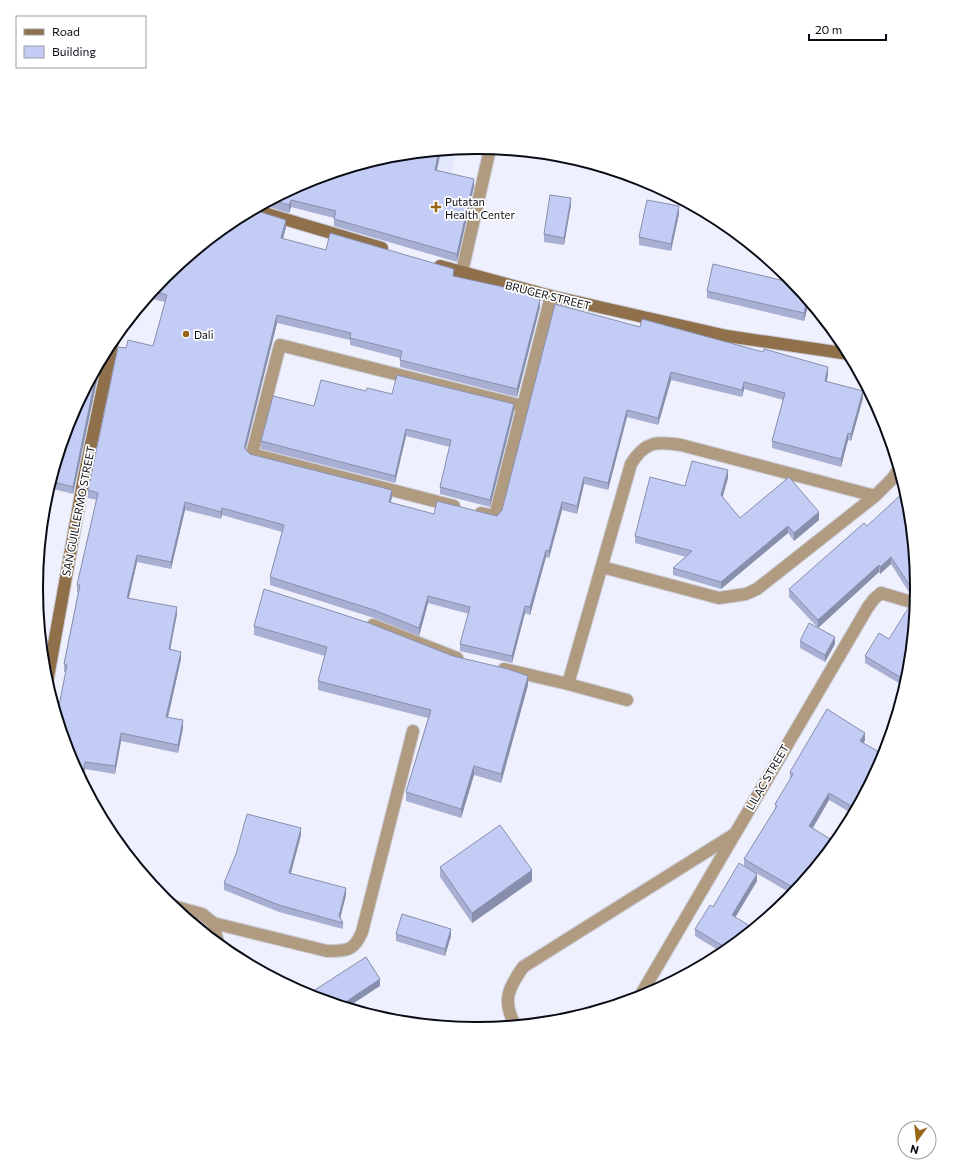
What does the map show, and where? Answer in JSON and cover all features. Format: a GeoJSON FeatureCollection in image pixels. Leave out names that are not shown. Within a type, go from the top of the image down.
{"type":"FeatureCollection","features":[{"type":"Feature","properties":{"kind":"street"},"geometry":{"type":"LineString","coordinates":[[462,272],[489,154]]}},
{"type":"Feature","properties":{"kind":"street"},"geometry":{"type":"LineString","coordinates":[[261,212],[395,252]]}},
{"type":"Feature","properties":{"kind":"street","name":"BRUGER STREET"},"geometry":{"type":"LineString","coordinates":[[432,263],[551,296],[727,336],[841,353]]}},
{"type":"Feature","properties":{"kind":"street"},"geometry":{"type":"LineString","coordinates":[[523,406],[280,345],[252,454],[495,516],[523,406],[551,296]]}},
{"type":"Feature","properties":{"kind":"street","name":"SAN GUILLERMO STREET"},"geometry":{"type":"LineString","coordinates":[[50,666],[84,477],[109,358]]}},
{"type":"Feature","properties":{"kind":"street"},"geometry":{"type":"LineString","coordinates":[[568,684],[631,464],[638,453],[647,446],[661,442],[688,447],[875,496]]}},
{"type":"Feature","properties":{"kind":"street"},"geometry":{"type":"LineString","coordinates":[[602,566],[719,598],[746,594],[757,589],[875,496],[895,475]]}},
{"type":"Feature","properties":{"kind":"street","name":"LILAC STREET"},"geometry":{"type":"LineString","coordinates":[[645,988],[734,834],[874,599],[881,593],[910,601]]}},
{"type":"Feature","properties":{"kind":"street"},"geometry":{"type":"LineString","coordinates":[[365,622],[469,661]]}},
{"type":"Feature","properties":{"kind":"street"},"geometry":{"type":"LineString","coordinates":[[490,666],[568,684],[627,700]]}},
{"type":"Feature","properties":{"kind":"street"},"geometry":{"type":"LineString","coordinates":[[186,910],[202,914],[213,922],[327,951],[344,951],[357,944],[362,932],[413,731]]}},
{"type":"Feature","properties":{"kind":"street"},"geometry":{"type":"LineString","coordinates":[[512,1020],[506,1002],[512,984],[523,968],[734,834]]}},
{"type":"Feature","properties":{"kind":"street"},"geometry":{"type":"LineString","coordinates":[[213,922],[216,934]]}},
{"type":"Feature","properties":{"kind":"shaded area"},"geometry":{"type":"Polygon","coordinates":[[[456,155],[450,182],[403,161],[456,155]]]}},
{"type":"Feature","properties":{"kind":"building"},"geometry":{"type":"Polygon","coordinates":[[[438,156],[435,170],[474,179],[457,254],[334,219],[336,211],[291,200],[289,205],[279,202],[311,187],[364,169],[420,158],[438,156]]]}},
{"type":"Feature","properties":{"kind":"building"},"geometry":{"type":"Polygon","coordinates":[[[550,195],[571,198],[564,238],[544,234],[550,195]]]}},
{"type":"Feature","properties":{"kind":"building"},"geometry":{"type":"Polygon","coordinates":[[[647,200],[679,206],[671,244],[639,237],[647,200]]]}},
{"type":"Feature","properties":{"kind":"building"},"geometry":{"type":"Polygon","coordinates":[[[261,212],[286,220],[281,238],[326,250],[330,233],[454,269],[453,276],[540,295],[517,389],[400,360],[402,351],[350,338],[351,333],[277,315],[245,449],[250,454],[392,490],[389,502],[434,514],[437,501],[497,516],[502,510],[555,304],[640,327],[642,319],[763,352],[764,349],[828,367],[825,381],[863,392],[851,434],[848,433],[841,459],[772,441],[785,393],[744,382],[742,390],[671,372],[658,418],[627,410],[608,483],[584,477],[577,506],[562,502],[549,551],[546,550],[530,607],[525,606],[512,656],[460,644],[470,607],[428,596],[419,628],[374,610],[270,577],[284,525],[222,508],[221,512],[185,502],[171,562],[137,555],[127,598],[177,607],[169,649],[181,652],[166,717],[183,720],[178,745],[121,733],[115,766],[85,762],[84,770],[66,727],[59,704],[67,665],[64,664],[80,585],[77,585],[98,493],[88,490],[118,347],[126,348],[128,340],[153,346],[167,295],[159,293],[191,262],[213,244],[261,212]]]}},
{"type":"Feature","properties":{"kind":"building"},"geometry":{"type":"Polygon","coordinates":[[[713,264],[782,280],[806,306],[804,313],[707,291],[713,264]]]}},
{"type":"Feature","properties":{"kind":"building"},"geometry":{"type":"Polygon","coordinates":[[[397,375],[514,404],[490,500],[440,487],[451,440],[406,429],[395,476],[261,441],[273,396],[314,406],[321,380],[366,391],[367,388],[392,394],[397,375]]]}},
{"type":"Feature","properties":{"kind":"building"},"geometry":{"type":"Polygon","coordinates":[[[94,384],[73,487],[56,482],[76,422],[94,384]]]}},
{"type":"Feature","properties":{"kind":"building"},"geometry":{"type":"Polygon","coordinates":[[[692,461],[728,470],[721,495],[740,518],[789,477],[819,512],[794,533],[788,526],[721,582],[673,568],[692,551],[635,536],[650,477],[685,486],[692,461]]]}},
{"type":"Feature","properties":{"kind":"building"},"geometry":{"type":"Polygon","coordinates":[[[900,496],[906,531],[910,586],[891,557],[880,567],[879,565],[818,620],[789,589],[864,523],[867,526],[900,496]]]}},
{"type":"Feature","properties":{"kind":"building"},"geometry":{"type":"Polygon","coordinates":[[[264,589],[369,623],[453,656],[508,669],[528,676],[501,774],[474,766],[461,809],[406,792],[431,710],[318,681],[327,647],[254,626],[264,589]]]}},
{"type":"Feature","properties":{"kind":"building"},"geometry":{"type":"Polygon","coordinates":[[[909,606],[906,645],[901,678],[865,656],[879,633],[889,639],[909,606]]]}},
{"type":"Feature","properties":{"kind":"building"},"geometry":{"type":"Polygon","coordinates":[[[809,623],[835,637],[825,655],[800,641],[809,623]]]}},
{"type":"Feature","properties":{"kind":"building"},"geometry":{"type":"Polygon","coordinates":[[[827,709],[865,733],[860,741],[878,751],[851,806],[829,793],[809,826],[830,839],[791,886],[744,859],[777,806],[775,804],[793,774],[790,772],[827,709]]]}},
{"type":"Feature","properties":{"kind":"building"},"geometry":{"type":"Polygon","coordinates":[[[247,814],[301,828],[289,873],[346,888],[339,916],[343,923],[279,905],[224,883],[236,854],[247,814]]]}},
{"type":"Feature","properties":{"kind":"building"},"geometry":{"type":"Polygon","coordinates":[[[500,825],[532,870],[472,913],[440,867],[500,825]]]}},
{"type":"Feature","properties":{"kind":"building"},"geometry":{"type":"Polygon","coordinates":[[[739,863],[757,874],[732,915],[748,925],[721,945],[695,929],[710,905],[713,907],[739,863]]]}},
{"type":"Feature","properties":{"kind":"building"},"geometry":{"type":"Polygon","coordinates":[[[402,914],[451,929],[445,949],[396,934],[402,914]]]}},
{"type":"Feature","properties":{"kind":"building"},"geometry":{"type":"Polygon","coordinates":[[[366,957],[380,979],[347,1001],[314,990],[366,957]]]}},
{"type":"Feature","properties":{"kind":"place","name":"Putatan Health Center"},"geometry":{"type":"Point","coordinates":[436,207]}},
{"type":"Feature","properties":{"kind":"place","name":"Dali"},"geometry":{"type":"Point","coordinates":[186,334]}}]}
